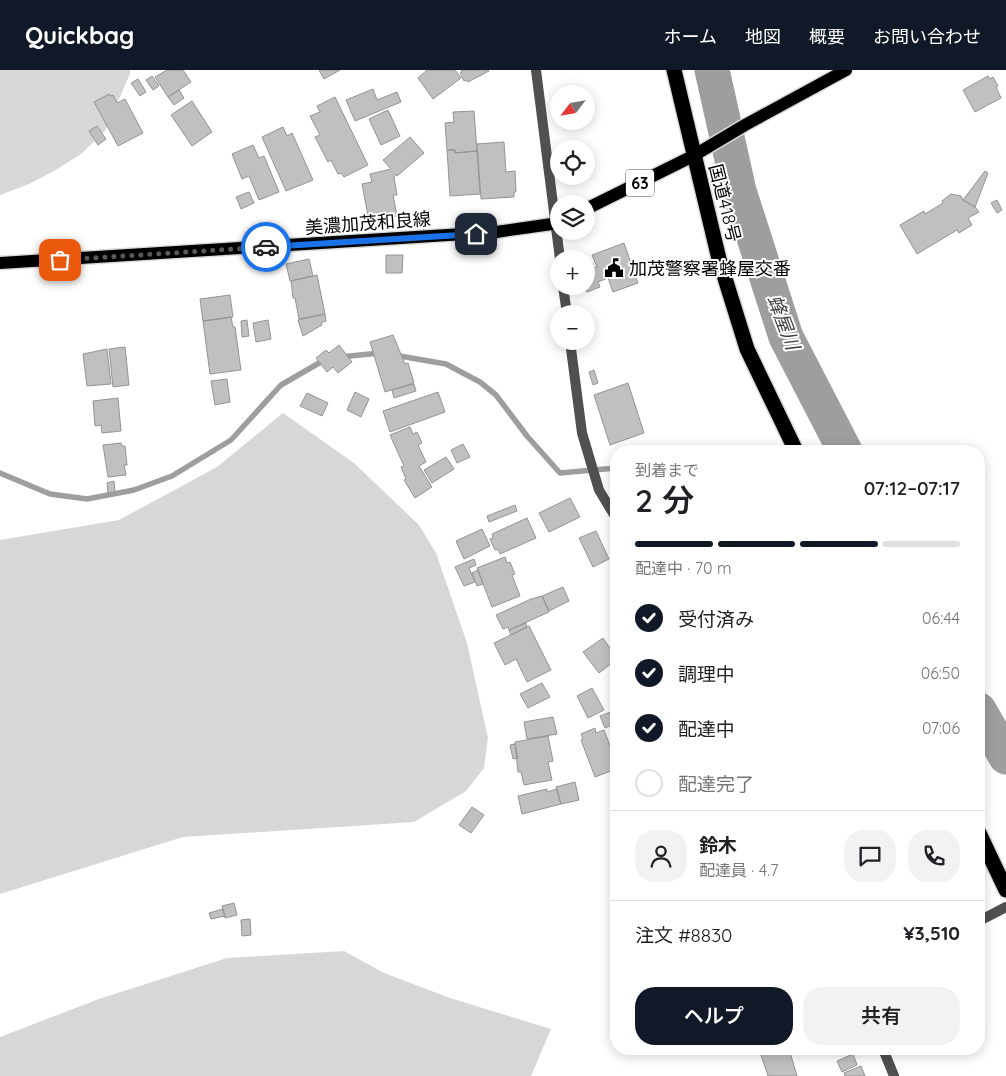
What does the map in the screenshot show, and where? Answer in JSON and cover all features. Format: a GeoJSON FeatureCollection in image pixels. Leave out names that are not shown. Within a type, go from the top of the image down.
{"type":"FeatureCollection","features":[{"type":"Feature","properties":{"kind":"highway","name":"国道418号"},"geometry":{"type":"LineString","coordinates":[[674,70],[693,156],[720,259],[747,349],[793,445]]}},
{"type":"Feature","properties":{"kind":"highway"},"geometry":{"type":"LineString","coordinates":[[985,846],[1006,890]]}},
{"type":"Feature","properties":{"kind":"main road","name":"63"},"geometry":{"type":"LineString","coordinates":[[595,205],[693,156],[745,125],[846,70]]}},
{"type":"Feature","properties":{"kind":"main road","name":"美濃加茂和良線"},"geometry":{"type":"LineString","coordinates":[[0,263],[496,232],[550,225]]}},
{"type":"Feature","properties":{"kind":"street"},"geometry":{"type":"LineString","coordinates":[[536,70],[553,195]]}},
{"type":"Feature","properties":{"kind":"street"},"geometry":{"type":"LineString","coordinates":[[571,350],[582,433],[599,490],[610,508]]}},
{"type":"Feature","properties":{"kind":"street"},"geometry":{"type":"LineString","coordinates":[[985,918],[1006,907]]}},
{"type":"Feature","properties":{"kind":"street"},"geometry":{"type":"LineString","coordinates":[[885,1055],[894,1076]]}},
{"type":"Feature","properties":{"kind":"shaded area"},"geometry":{"type":"Polygon","coordinates":[[[0,70],[130,70],[130,74],[105,131],[81,154],[29,184],[0,195],[0,70]]]}},
{"type":"Feature","properties":{"kind":"shaded area"},"geometry":{"type":"Polygon","coordinates":[[[283,413],[354,463],[419,525],[436,553],[467,643],[488,738],[484,768],[466,791],[414,822],[183,837],[0,894],[0,540],[119,520],[217,467],[283,413]]]}},
{"type":"Feature","properties":{"kind":"shaded area"},"geometry":{"type":"Polygon","coordinates":[[[344,951],[384,973],[450,998],[551,1029],[531,1076],[0,1076],[0,1037],[99,999],[227,958],[344,951]]]}},
{"type":"Feature","properties":{"kind":"building"},"geometry":{"type":"Polygon","coordinates":[[[167,70],[183,70],[191,82],[168,97],[155,77],[167,70]]]}},
{"type":"Feature","properties":{"kind":"building"},"geometry":{"type":"Polygon","coordinates":[[[319,70],[340,70],[324,79],[319,70]]]}},
{"type":"Feature","properties":{"kind":"building"},"geometry":{"type":"Polygon","coordinates":[[[427,70],[455,70],[461,78],[433,99],[418,78],[427,70]]]}},
{"type":"Feature","properties":{"kind":"building"},"geometry":{"type":"Polygon","coordinates":[[[461,70],[489,71],[468,82],[467,80],[464,81],[460,73],[462,72],[461,70]]]}},
{"type":"Feature","properties":{"kind":"building"},"geometry":{"type":"Polygon","coordinates":[[[152,76],[159,86],[153,90],[146,80],[152,76]]]}},
{"type":"Feature","properties":{"kind":"building"},"geometry":{"type":"Polygon","coordinates":[[[988,76],[990,79],[993,77],[1001,98],[975,112],[963,90],[988,76]]]}},
{"type":"Feature","properties":{"kind":"building"},"geometry":{"type":"Polygon","coordinates":[[[138,79],[146,92],[140,96],[131,83],[138,79]]]}},
{"type":"Feature","properties":{"kind":"building"},"geometry":{"type":"Polygon","coordinates":[[[373,89],[377,100],[397,92],[401,102],[355,121],[346,100],[373,89]]]}},
{"type":"Feature","properties":{"kind":"building"},"geometry":{"type":"Polygon","coordinates":[[[179,90],[184,98],[174,105],[168,97],[179,90]]]}},
{"type":"Feature","properties":{"kind":"building"},"geometry":{"type":"Polygon","coordinates":[[[109,94],[110,96],[113,95],[117,103],[125,99],[143,133],[118,146],[94,102],[109,94]]]}},
{"type":"Feature","properties":{"kind":"building"},"geometry":{"type":"Polygon","coordinates":[[[335,97],[368,165],[344,177],[341,173],[338,174],[331,160],[328,162],[315,137],[320,135],[310,116],[320,112],[317,106],[335,97]]]}},
{"type":"Feature","properties":{"kind":"building"},"geometry":{"type":"Polygon","coordinates":[[[192,101],[212,132],[192,146],[171,115],[192,101]]]}},
{"type":"Feature","properties":{"kind":"building"},"geometry":{"type":"Polygon","coordinates":[[[388,110],[400,136],[381,145],[369,119],[388,110]]]}},
{"type":"Feature","properties":{"kind":"building"},"geometry":{"type":"Polygon","coordinates":[[[474,111],[477,151],[455,153],[455,150],[447,150],[445,123],[454,122],[453,112],[474,111]]]}},
{"type":"Feature","properties":{"kind":"building"},"geometry":{"type":"Polygon","coordinates":[[[97,126],[106,139],[98,145],[89,131],[97,126]]]}},
{"type":"Feature","properties":{"kind":"building"},"geometry":{"type":"Polygon","coordinates":[[[283,127],[287,136],[292,133],[313,180],[286,191],[262,137],[283,127]]]}},
{"type":"Feature","properties":{"kind":"building"},"geometry":{"type":"Polygon","coordinates":[[[410,137],[424,153],[394,177],[397,195],[393,195],[397,216],[369,221],[362,184],[372,182],[370,174],[391,169],[383,160],[410,137]]]}},
{"type":"Feature","properties":{"kind":"building"},"geometry":{"type":"Polygon","coordinates":[[[504,142],[506,172],[515,171],[516,192],[514,192],[514,197],[481,199],[477,144],[504,142]]]}},
{"type":"Feature","properties":{"kind":"building"},"geometry":{"type":"Polygon","coordinates":[[[253,145],[259,158],[264,156],[279,192],[259,200],[249,176],[242,179],[232,154],[253,145]]]}},
{"type":"Feature","properties":{"kind":"building"},"geometry":{"type":"Polygon","coordinates":[[[447,150],[455,150],[455,153],[477,151],[480,194],[450,196],[447,150]]]}},
{"type":"Feature","properties":{"kind":"building"},"geometry":{"type":"Polygon","coordinates":[[[985,171],[988,173],[975,207],[963,200],[985,171]]]}},
{"type":"Feature","properties":{"kind":"building"},"geometry":{"type":"Polygon","coordinates":[[[249,192],[254,203],[241,209],[236,197],[249,192]]]}},
{"type":"Feature","properties":{"kind":"building"},"geometry":{"type":"Polygon","coordinates":[[[951,194],[961,196],[963,200],[975,207],[979,212],[968,218],[972,225],[959,233],[957,230],[917,254],[900,225],[924,211],[925,214],[943,203],[942,201],[951,194]]]}},
{"type":"Feature","properties":{"kind":"building"},"geometry":{"type":"Polygon","coordinates":[[[997,200],[1002,210],[997,213],[991,203],[997,200]]]}},
{"type":"Feature","properties":{"kind":"building","name":"加茂警察署蜂屋交番"},"geometry":{"type":"Polygon","coordinates":[[[624,243],[638,283],[613,292],[608,278],[598,282],[600,287],[595,289],[595,268],[597,267],[595,254],[624,243]]]}},
{"type":"Feature","properties":{"kind":"building"},"geometry":{"type":"Polygon","coordinates":[[[386,255],[403,255],[402,273],[386,273],[386,255]]]}},
{"type":"Feature","properties":{"kind":"building"},"geometry":{"type":"Polygon","coordinates":[[[309,259],[313,276],[290,281],[286,264],[309,259]]]}},
{"type":"Feature","properties":{"kind":"building"},"geometry":{"type":"Polygon","coordinates":[[[317,275],[325,314],[299,319],[295,298],[293,298],[291,281],[317,275]]]}},
{"type":"Feature","properties":{"kind":"building"},"geometry":{"type":"Polygon","coordinates":[[[230,295],[233,317],[203,321],[200,299],[230,295]]]}},
{"type":"Feature","properties":{"kind":"building"},"geometry":{"type":"Polygon","coordinates":[[[325,314],[326,321],[321,323],[322,325],[303,336],[298,320],[325,314]]]}},
{"type":"Feature","properties":{"kind":"building"},"geometry":{"type":"Polygon","coordinates":[[[231,317],[233,327],[235,327],[241,370],[210,374],[203,321],[231,317]]]}},
{"type":"Feature","properties":{"kind":"building"},"geometry":{"type":"Polygon","coordinates":[[[247,320],[249,336],[242,337],[241,321],[247,320]]]}},
{"type":"Feature","properties":{"kind":"building"},"geometry":{"type":"Polygon","coordinates":[[[268,320],[271,339],[256,342],[253,323],[268,320]]]}},
{"type":"Feature","properties":{"kind":"building"},"geometry":{"type":"Polygon","coordinates":[[[393,335],[405,364],[408,363],[414,383],[385,392],[370,342],[393,335]]]}},
{"type":"Feature","properties":{"kind":"building"},"geometry":{"type":"Polygon","coordinates":[[[339,345],[352,362],[338,373],[333,367],[327,372],[316,358],[326,350],[329,353],[339,345]]]}},
{"type":"Feature","properties":{"kind":"building"},"geometry":{"type":"Polygon","coordinates":[[[125,347],[129,385],[113,387],[109,349],[125,347]]]}},
{"type":"Feature","properties":{"kind":"building"},"geometry":{"type":"Polygon","coordinates":[[[107,349],[111,384],[87,386],[83,354],[107,349]]]}},
{"type":"Feature","properties":{"kind":"building"},"geometry":{"type":"Polygon","coordinates":[[[594,370],[598,383],[593,385],[589,372],[594,370]]]}},
{"type":"Feature","properties":{"kind":"building"},"geometry":{"type":"Polygon","coordinates":[[[227,379],[230,402],[215,405],[211,381],[227,379]]]}},
{"type":"Feature","properties":{"kind":"building"},"geometry":{"type":"Polygon","coordinates":[[[628,383],[644,433],[610,445],[594,395],[628,383]]]}},
{"type":"Feature","properties":{"kind":"building"},"geometry":{"type":"Polygon","coordinates":[[[414,384],[416,391],[394,398],[392,390],[414,384]]]}},
{"type":"Feature","properties":{"kind":"building"},"geometry":{"type":"Polygon","coordinates":[[[355,392],[369,399],[361,417],[347,410],[355,392]]]}},
{"type":"Feature","properties":{"kind":"building"},"geometry":{"type":"Polygon","coordinates":[[[438,392],[445,412],[390,432],[383,411],[438,392]]]}},
{"type":"Feature","properties":{"kind":"building"},"geometry":{"type":"Polygon","coordinates":[[[307,393],[328,403],[322,416],[300,406],[307,393]]]}},
{"type":"Feature","properties":{"kind":"building"},"geometry":{"type":"Polygon","coordinates":[[[118,398],[121,431],[102,433],[101,425],[95,426],[93,401],[118,398]]]}},
{"type":"Feature","properties":{"kind":"building"},"geometry":{"type":"Polygon","coordinates":[[[410,427],[413,434],[417,432],[422,443],[418,445],[426,462],[419,466],[432,487],[415,498],[404,480],[406,479],[401,467],[404,466],[390,435],[410,427]]]}},
{"type":"Feature","properties":{"kind":"building"},"geometry":{"type":"Polygon","coordinates":[[[121,443],[122,446],[125,446],[127,465],[124,465],[126,475],[108,477],[103,445],[121,443]]]}},
{"type":"Feature","properties":{"kind":"building"},"geometry":{"type":"Polygon","coordinates":[[[463,444],[470,457],[457,463],[451,450],[463,444]]]}},
{"type":"Feature","properties":{"kind":"building"},"geometry":{"type":"Polygon","coordinates":[[[446,457],[454,469],[432,483],[424,470],[446,457]]]}},
{"type":"Feature","properties":{"kind":"building"},"geometry":{"type":"Polygon","coordinates":[[[114,481],[115,492],[108,493],[107,483],[114,481]]]}},
{"type":"Feature","properties":{"kind":"building"},"geometry":{"type":"Polygon","coordinates":[[[570,498],[580,517],[549,532],[539,513],[570,498]]]}},
{"type":"Feature","properties":{"kind":"building"},"geometry":{"type":"Polygon","coordinates":[[[515,505],[517,511],[489,522],[487,516],[515,505]]]}},
{"type":"Feature","properties":{"kind":"building"},"geometry":{"type":"Polygon","coordinates":[[[527,518],[536,538],[500,554],[498,549],[495,550],[490,539],[493,538],[492,534],[527,518]]]}},
{"type":"Feature","properties":{"kind":"building"},"geometry":{"type":"Polygon","coordinates":[[[482,529],[490,546],[464,559],[456,541],[482,529]]]}},
{"type":"Feature","properties":{"kind":"building"},"geometry":{"type":"Polygon","coordinates":[[[596,531],[609,559],[593,567],[579,538],[596,531]]]}},
{"type":"Feature","properties":{"kind":"building"},"geometry":{"type":"Polygon","coordinates":[[[505,557],[507,563],[510,562],[515,574],[512,575],[520,596],[492,607],[477,568],[505,557]]]}},
{"type":"Feature","properties":{"kind":"building"},"geometry":{"type":"Polygon","coordinates":[[[474,559],[476,565],[469,568],[475,582],[464,586],[455,567],[474,559]]]}},
{"type":"Feature","properties":{"kind":"building"},"geometry":{"type":"Polygon","coordinates":[[[478,570],[483,584],[477,586],[472,573],[478,570]]]}},
{"type":"Feature","properties":{"kind":"building"},"geometry":{"type":"Polygon","coordinates":[[[563,587],[569,601],[549,611],[542,596],[563,587]]]}},
{"type":"Feature","properties":{"kind":"building"},"geometry":{"type":"Polygon","coordinates":[[[542,596],[549,612],[509,630],[508,627],[503,629],[496,615],[542,596]]]}},
{"type":"Feature","properties":{"kind":"building"},"geometry":{"type":"Polygon","coordinates":[[[526,623],[527,627],[511,635],[509,630],[526,623]]]}},
{"type":"Feature","properties":{"kind":"building"},"geometry":{"type":"Polygon","coordinates":[[[529,626],[551,670],[527,682],[516,659],[505,665],[494,643],[529,626]]]}},
{"type":"Feature","properties":{"kind":"building"},"geometry":{"type":"Polygon","coordinates":[[[603,638],[610,648],[610,665],[599,673],[583,652],[603,638]]]}},
{"type":"Feature","properties":{"kind":"building"},"geometry":{"type":"Polygon","coordinates":[[[542,683],[550,697],[528,708],[520,694],[542,683]]]}},
{"type":"Feature","properties":{"kind":"building"},"geometry":{"type":"Polygon","coordinates":[[[592,688],[604,710],[588,718],[577,696],[592,688]]]}},
{"type":"Feature","properties":{"kind":"building"},"geometry":{"type":"Polygon","coordinates":[[[610,712],[610,726],[605,728],[600,716],[610,712]]]}},
{"type":"Feature","properties":{"kind":"building"},"geometry":{"type":"Polygon","coordinates":[[[553,717],[557,734],[527,739],[524,722],[553,717]]]}},
{"type":"Feature","properties":{"kind":"building"},"geometry":{"type":"Polygon","coordinates":[[[595,728],[596,733],[604,730],[610,746],[610,771],[595,777],[581,740],[583,739],[581,734],[595,728]]]}},
{"type":"Feature","properties":{"kind":"building"},"geometry":{"type":"Polygon","coordinates":[[[548,736],[553,761],[548,762],[552,780],[524,785],[521,772],[518,772],[515,742],[548,736]]]}},
{"type":"Feature","properties":{"kind":"building"},"geometry":{"type":"Polygon","coordinates":[[[515,744],[518,758],[513,759],[510,745],[515,744]]]}},
{"type":"Feature","properties":{"kind":"building"},"geometry":{"type":"Polygon","coordinates":[[[575,782],[579,800],[561,804],[556,787],[575,782]]]}},
{"type":"Feature","properties":{"kind":"building"},"geometry":{"type":"Polygon","coordinates":[[[547,789],[547,792],[557,789],[561,804],[522,814],[518,796],[547,789]]]}},
{"type":"Feature","properties":{"kind":"building"},"geometry":{"type":"Polygon","coordinates":[[[472,807],[484,815],[471,833],[459,825],[472,807]]]}},
{"type":"Feature","properties":{"kind":"building"},"geometry":{"type":"Polygon","coordinates":[[[234,903],[237,915],[225,918],[222,906],[234,903]]]}},
{"type":"Feature","properties":{"kind":"building"},"geometry":{"type":"Polygon","coordinates":[[[223,909],[225,916],[211,919],[209,913],[223,909]]]}},
{"type":"Feature","properties":{"kind":"building"},"geometry":{"type":"Polygon","coordinates":[[[250,919],[251,935],[242,936],[241,920],[250,919]]]}},
{"type":"Feature","properties":{"kind":"building"},"geometry":{"type":"Polygon","coordinates":[[[761,1055],[791,1055],[797,1076],[768,1076],[761,1055]]]}},
{"type":"Feature","properties":{"kind":"building"},"geometry":{"type":"Polygon","coordinates":[[[853,1055],[857,1065],[842,1072],[837,1061],[853,1055]]]}},
{"type":"Feature","properties":{"kind":"building"},"geometry":{"type":"Polygon","coordinates":[[[861,1066],[865,1076],[845,1076],[844,1073],[861,1066]]]}},
{"type":"Feature","properties":{"kind":"waterway","name":"蜂屋川"},"geometry":{"type":"LineString","coordinates":[[712,70],[739,191],[786,337],[842,445]]}},
{"type":"Feature","properties":{"kind":"waterway"},"geometry":{"type":"LineString","coordinates":[[340,357],[380,353]]}},
{"type":"Feature","properties":{"kind":"waterway"},"geometry":{"type":"LineString","coordinates":[[394,355],[446,364],[480,382],[496,395],[527,436],[560,473],[610,469]]}},
{"type":"Feature","properties":{"kind":"waterway"},"geometry":{"type":"LineString","coordinates":[[0,473],[50,494],[87,499],[134,490],[172,476],[231,440],[281,385],[326,359]]}},
{"type":"Feature","properties":{"kind":"waterway","name":"蜂屋川"},"geometry":{"type":"LineString","coordinates":[[985,720],[1006,757]]}},
{"type":"Feature","properties":{"kind":"way so far"},"geometry":{"type":"LineString","coordinates":[[60,260],[266,247]]}},
{"type":"Feature","properties":{"kind":"place","name":"加茂警察署蜂屋交番"},"geometry":{"type":"Point","coordinates":[614,268]}},
{"type":"Feature","properties":{"kind":"route"},"geometry":{"type":"LineString","coordinates":[[266,247],[476,234]]}}]}
